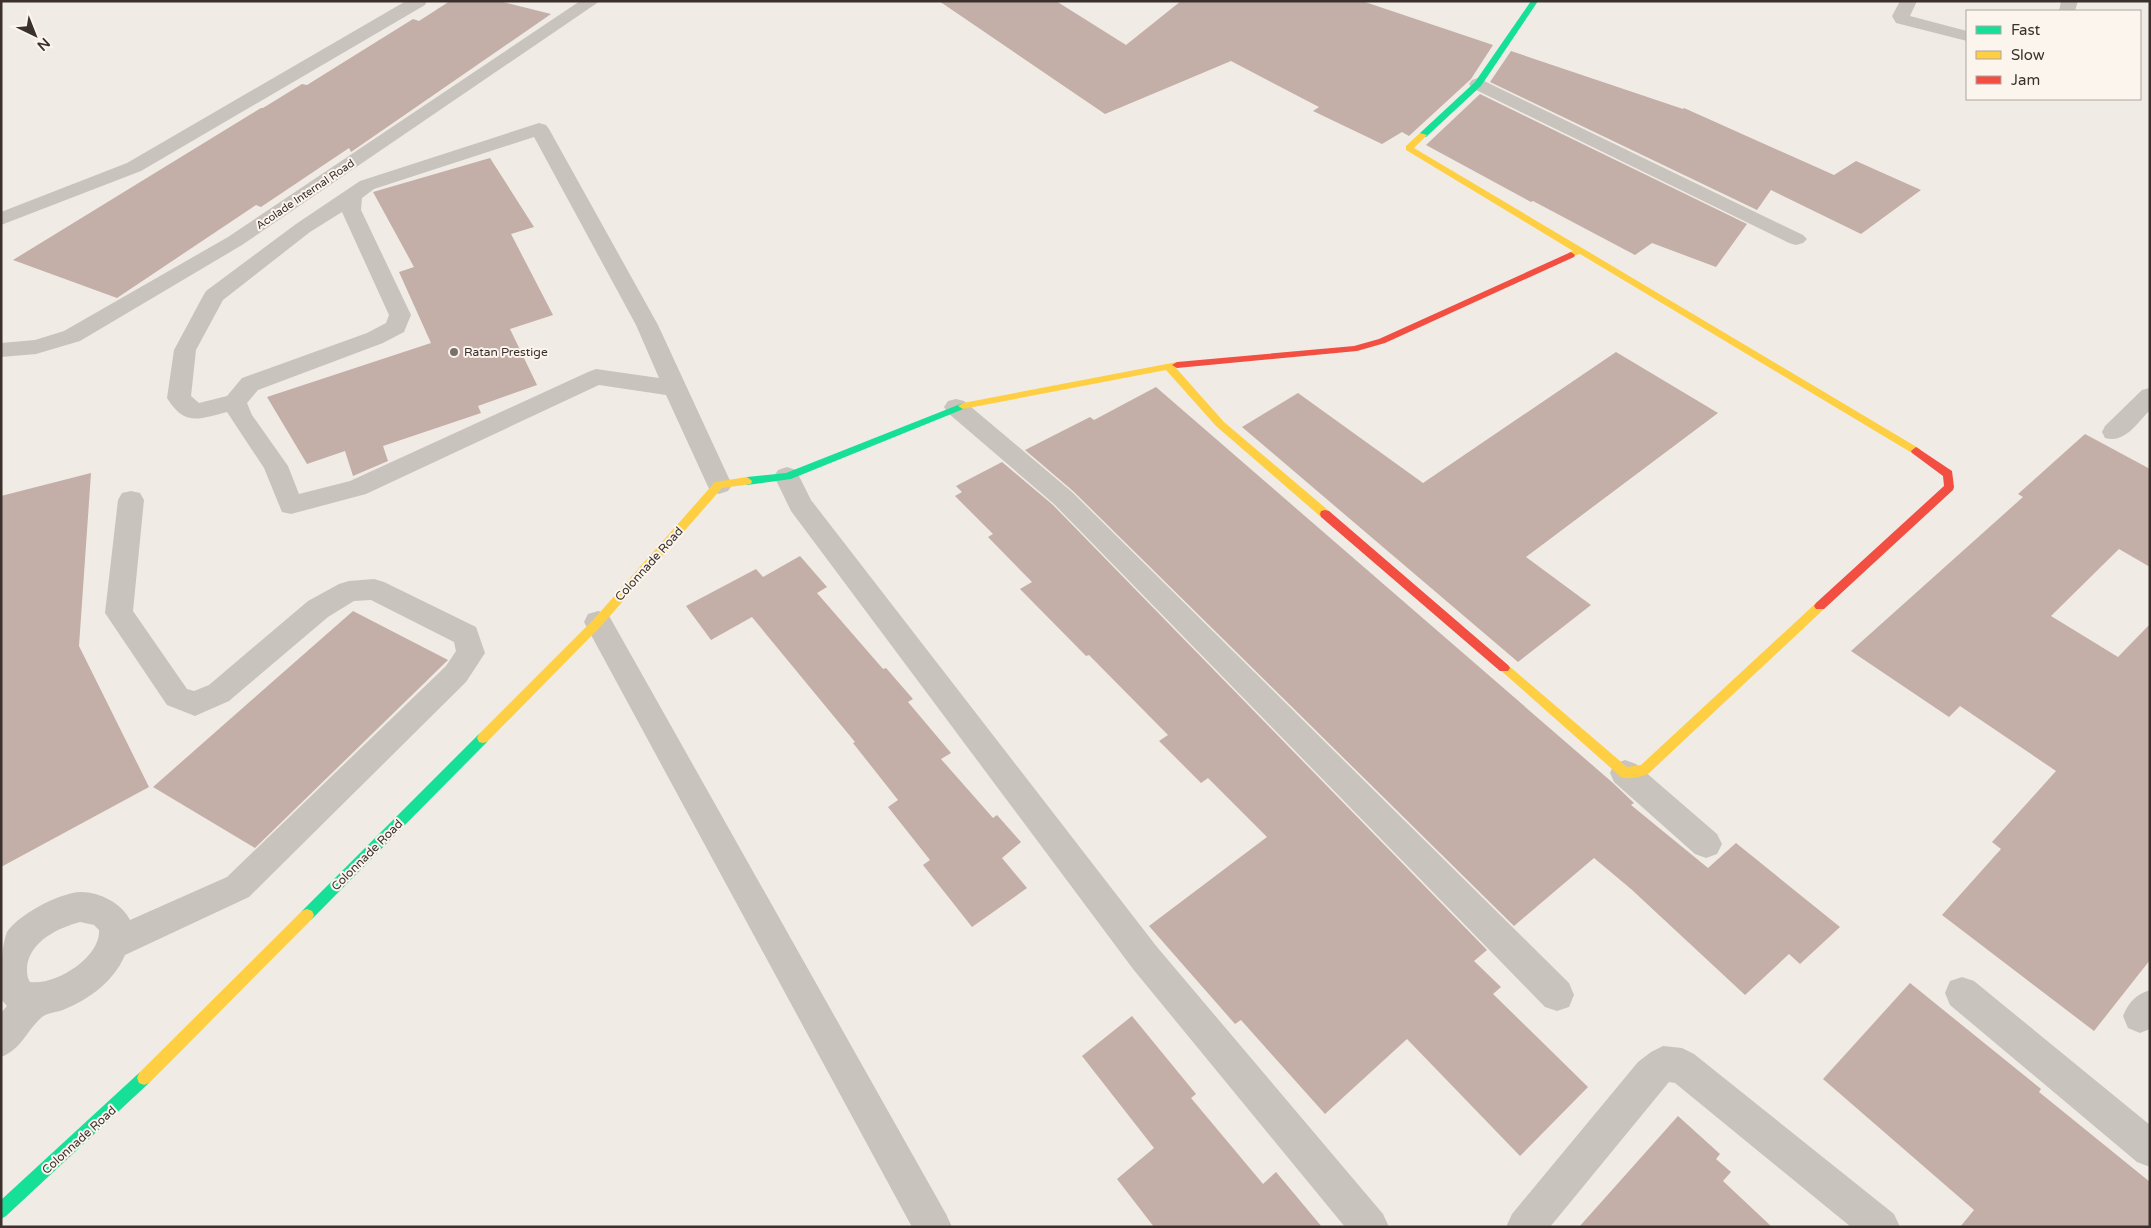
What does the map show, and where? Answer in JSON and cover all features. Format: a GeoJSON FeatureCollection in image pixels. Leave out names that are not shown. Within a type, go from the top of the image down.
{"type":"FeatureCollection","features":[{"type":"Feature","properties":{"kind":"street"},"geometry":{"type":"LineString","coordinates":[[1,219],[134,167],[419,1]]}},
{"type":"Feature","properties":{"kind":"street","name":"Acolade Internal Road"},"geometry":{"type":"LineString","coordinates":[[1,350],[36,347],[72,336],[236,241],[592,1]]}},
{"type":"Feature","properties":{"kind":"street"},"geometry":{"type":"LineString","coordinates":[[1535,1],[1478,84],[1409,148],[1929,459],[1948,474],[1949,487],[1644,770],[1625,773]]}},
{"type":"Feature","properties":{"kind":"street"},"geometry":{"type":"LineString","coordinates":[[1909,1],[1901,16],[1902,19],[1966,36]]}},
{"type":"Feature","properties":{"kind":"street"},"geometry":{"type":"LineString","coordinates":[[1478,84],[1796,239]]}},
{"type":"Feature","properties":{"kind":"street"},"geometry":{"type":"LineString","coordinates":[[352,196],[351,210],[400,315],[396,327],[375,338],[250,384],[235,402],[195,412],[179,398],[185,350],[214,296],[303,228],[367,185],[539,129],[647,325],[719,485],[787,476],[956,407],[1168,366],[1354,350],[1382,341],[1580,251]]}},
{"type":"Feature","properties":{"kind":"street"},"geometry":{"type":"LineString","coordinates":[[1168,366],[1220,424],[1706,844]]}},
{"type":"Feature","properties":{"kind":"street"},"geometry":{"type":"LineString","coordinates":[[235,402],[241,417],[276,466],[291,505],[357,488],[596,377],[675,388]]}},
{"type":"Feature","properties":{"kind":"street"},"geometry":{"type":"LineString","coordinates":[[2114,432],[2150,396]]}},
{"type":"Feature","properties":{"kind":"street"},"geometry":{"type":"LineString","coordinates":[[956,407],[1063,498],[1557,995]]}},
{"type":"Feature","properties":{"kind":"street"},"geometry":{"type":"LineString","coordinates":[[787,476],[800,504],[1145,958],[1370,1227]]}},
{"type":"Feature","properties":{"kind":"street","name":"Colonnade Road"},"geometry":{"type":"LineString","coordinates":[[1,1211],[128,1095],[598,622],[719,485]]}},
{"type":"Feature","properties":{"kind":"street"},"geometry":{"type":"LineString","coordinates":[[113,944],[238,887],[456,674],[471,652],[466,635],[457,630],[374,589],[349,591],[318,609],[219,693],[195,704],[177,697],[119,614],[131,500]]}},
{"type":"Feature","properties":{"kind":"street"},"geometry":{"type":"LineString","coordinates":[[598,622],[933,1227]]}},
{"type":"Feature","properties":{"kind":"street"},"geometry":{"type":"LineString","coordinates":[[80,907],[96,908],[107,914],[115,924],[115,938],[111,952],[100,968],[86,981],[68,992],[51,999],[34,1000],[20,997],[10,990],[5,979],[4,960],[27,933],[44,920],[62,911],[80,907]]}},
{"type":"Feature","properties":{"kind":"street"},"geometry":{"type":"LineString","coordinates":[[1962,993],[2150,1149]]}},
{"type":"Feature","properties":{"kind":"street"},"geometry":{"type":"LineString","coordinates":[[1,1040],[34,1000]]}},
{"type":"Feature","properties":{"kind":"street"},"geometry":{"type":"LineString","coordinates":[[1524,1227],[1651,1075],[1663,1064],[1682,1066],[1881,1227]]}},
{"type":"Feature","properties":{"kind":"building"},"geometry":{"type":"Polygon","coordinates":[[[450,1],[499,1],[551,14],[351,152],[349,148],[261,207],[256,205],[117,298],[13,260],[261,108],[302,84],[307,85],[413,19],[419,21],[450,1]]]}},
{"type":"Feature","properties":{"kind":"building"},"geometry":{"type":"Polygon","coordinates":[[[939,1],[1056,1],[1126,45],[1181,1],[1362,1],[1493,45],[1471,79],[1409,136],[1402,132],[1382,144],[1313,111],[1319,107],[1231,61],[1105,114],[939,1]]]}},
{"type":"Feature","properties":{"kind":"building"},"geometry":{"type":"Polygon","coordinates":[[[1511,51],[1684,108],[1834,175],[1856,161],[1921,190],[1861,234],[1771,190],[1757,210],[1490,82],[1511,51]]]}},
{"type":"Feature","properties":{"kind":"building"},"geometry":{"type":"Polygon","coordinates":[[[1480,94],[1747,224],[1716,267],[1652,243],[1635,255],[1533,201],[1531,202],[1426,145],[1480,94]]]}},
{"type":"Feature","properties":{"kind":"building","name":"Ratan Prestige"},"geometry":{"type":"Polygon","coordinates":[[[490,158],[534,227],[511,234],[553,315],[510,329],[537,385],[478,406],[481,413],[383,446],[388,461],[353,476],[345,451],[307,464],[267,397],[431,343],[399,272],[414,267],[373,192],[490,158]]]}},
{"type":"Feature","properties":{"kind":"building"},"geometry":{"type":"Polygon","coordinates":[[[1616,352],[1718,413],[1526,557],[1591,605],[1518,662],[1242,427],[1298,393],[1423,483],[1616,352]]]}},
{"type":"Feature","properties":{"kind":"building"},"geometry":{"type":"Polygon","coordinates":[[[1156,387],[1613,783],[1634,803],[1631,805],[1708,868],[1736,843],[1840,927],[1800,964],[1789,954],[1745,995],[1631,889],[1594,858],[1514,926],[1073,491],[1025,450],[1090,417],[1094,420],[1156,387]]]}},
{"type":"Feature","properties":{"kind":"building"},"geometry":{"type":"Polygon","coordinates":[[[2085,434],[2150,469],[2150,567],[2119,549],[2051,616],[2118,657],[2150,624],[2150,960],[2094,1031],[1942,915],[2001,849],[1992,842],[2056,771],[1960,706],[1949,717],[1851,651],[2023,497],[2018,494],[2085,434]]]}},
{"type":"Feature","properties":{"kind":"building"},"geometry":{"type":"Polygon","coordinates":[[[1002,462],[1053,505],[1487,950],[1474,961],[1501,987],[1493,994],[1588,1087],[1520,1156],[1407,1039],[1325,1114],[1241,1020],[1235,1024],[1149,926],[1267,837],[1208,778],[1201,783],[1159,741],[1168,735],[1020,589],[1032,582],[988,537],[993,534],[955,496],[962,492],[956,486],[1002,462]]]}},
{"type":"Feature","properties":{"kind":"building"},"geometry":{"type":"Polygon","coordinates":[[[91,473],[79,646],[149,787],[1,867],[1,496],[91,473]]]}},
{"type":"Feature","properties":{"kind":"building"},"geometry":{"type":"Polygon","coordinates":[[[800,556],[827,587],[817,593],[883,669],[886,668],[913,699],[908,702],[951,753],[941,759],[993,818],[997,815],[1021,842],[1002,858],[1027,888],[972,927],[923,865],[930,860],[888,807],[898,800],[853,743],[855,742],[752,617],[711,640],[686,606],[756,569],[763,577],[800,556]]]}},
{"type":"Feature","properties":{"kind":"building"},"geometry":{"type":"Polygon","coordinates":[[[353,611],[448,660],[255,848],[153,787],[353,611]]]}},
{"type":"Feature","properties":{"kind":"building"},"geometry":{"type":"Polygon","coordinates":[[[1910,983],[2041,1089],[2039,1092],[2150,1182],[2150,1227],[1960,1227],[1974,1210],[1823,1079],[1910,983]]]}},
{"type":"Feature","properties":{"kind":"building"},"geometry":{"type":"Polygon","coordinates":[[[1132,1016],[1196,1094],[1191,1098],[1263,1184],[1276,1172],[1322,1227],[1154,1227],[1117,1179],[1154,1148],[1082,1056],[1132,1016]]]}},
{"type":"Feature","properties":{"kind":"building"},"geometry":{"type":"Polygon","coordinates":[[[1678,1116],[1720,1154],[1716,1159],[1731,1172],[1723,1181],[1772,1227],[1579,1227],[1678,1116]]]}},
{"type":"Feature","properties":{"kind":"traffic: fast"},"geometry":{"type":"LineString","coordinates":[[1423,135],[1478,84],[1535,1]]}},
{"type":"Feature","properties":{"kind":"traffic: fast"},"geometry":{"type":"LineString","coordinates":[[747,481],[787,476],[963,406]]}},
{"type":"Feature","properties":{"kind":"traffic: fast"},"geometry":{"type":"LineString","coordinates":[[307,915],[483,738]]}},
{"type":"Feature","properties":{"kind":"traffic: fast"},"geometry":{"type":"LineString","coordinates":[[1,1211],[144,1078]]}},
{"type":"Feature","properties":{"kind":"traffic: slow"},"geometry":{"type":"LineString","coordinates":[[1423,135],[1409,148],[1580,251],[1571,255]]}},
{"type":"Feature","properties":{"kind":"traffic: slow"},"geometry":{"type":"LineString","coordinates":[[1580,251],[1916,451]]}},
{"type":"Feature","properties":{"kind":"traffic: slow"},"geometry":{"type":"LineString","coordinates":[[963,406],[1177,365]]}},
{"type":"Feature","properties":{"kind":"traffic: slow"},"geometry":{"type":"LineString","coordinates":[[1168,366],[1220,424],[1325,514]]}},
{"type":"Feature","properties":{"kind":"traffic: slow"},"geometry":{"type":"LineString","coordinates":[[483,738],[598,622],[719,485],[747,481]]}},
{"type":"Feature","properties":{"kind":"traffic: slow"},"geometry":{"type":"LineString","coordinates":[[1504,668],[1625,773],[1644,770],[1820,606]]}},
{"type":"Feature","properties":{"kind":"traffic: slow"},"geometry":{"type":"LineString","coordinates":[[144,1078],[307,915]]}},
{"type":"Feature","properties":{"kind":"traffic: jam"},"geometry":{"type":"LineString","coordinates":[[1177,365],[1354,349],[1382,341],[1571,255]]}},
{"type":"Feature","properties":{"kind":"traffic: jam"},"geometry":{"type":"LineString","coordinates":[[1820,606],[1949,487],[1948,474],[1916,451]]}},
{"type":"Feature","properties":{"kind":"traffic: jam"},"geometry":{"type":"LineString","coordinates":[[1325,514],[1504,668]]}},
{"type":"Feature","properties":{"kind":"place","name":"Ratan Prestige"},"geometry":{"type":"Point","coordinates":[454,352]}}]}
